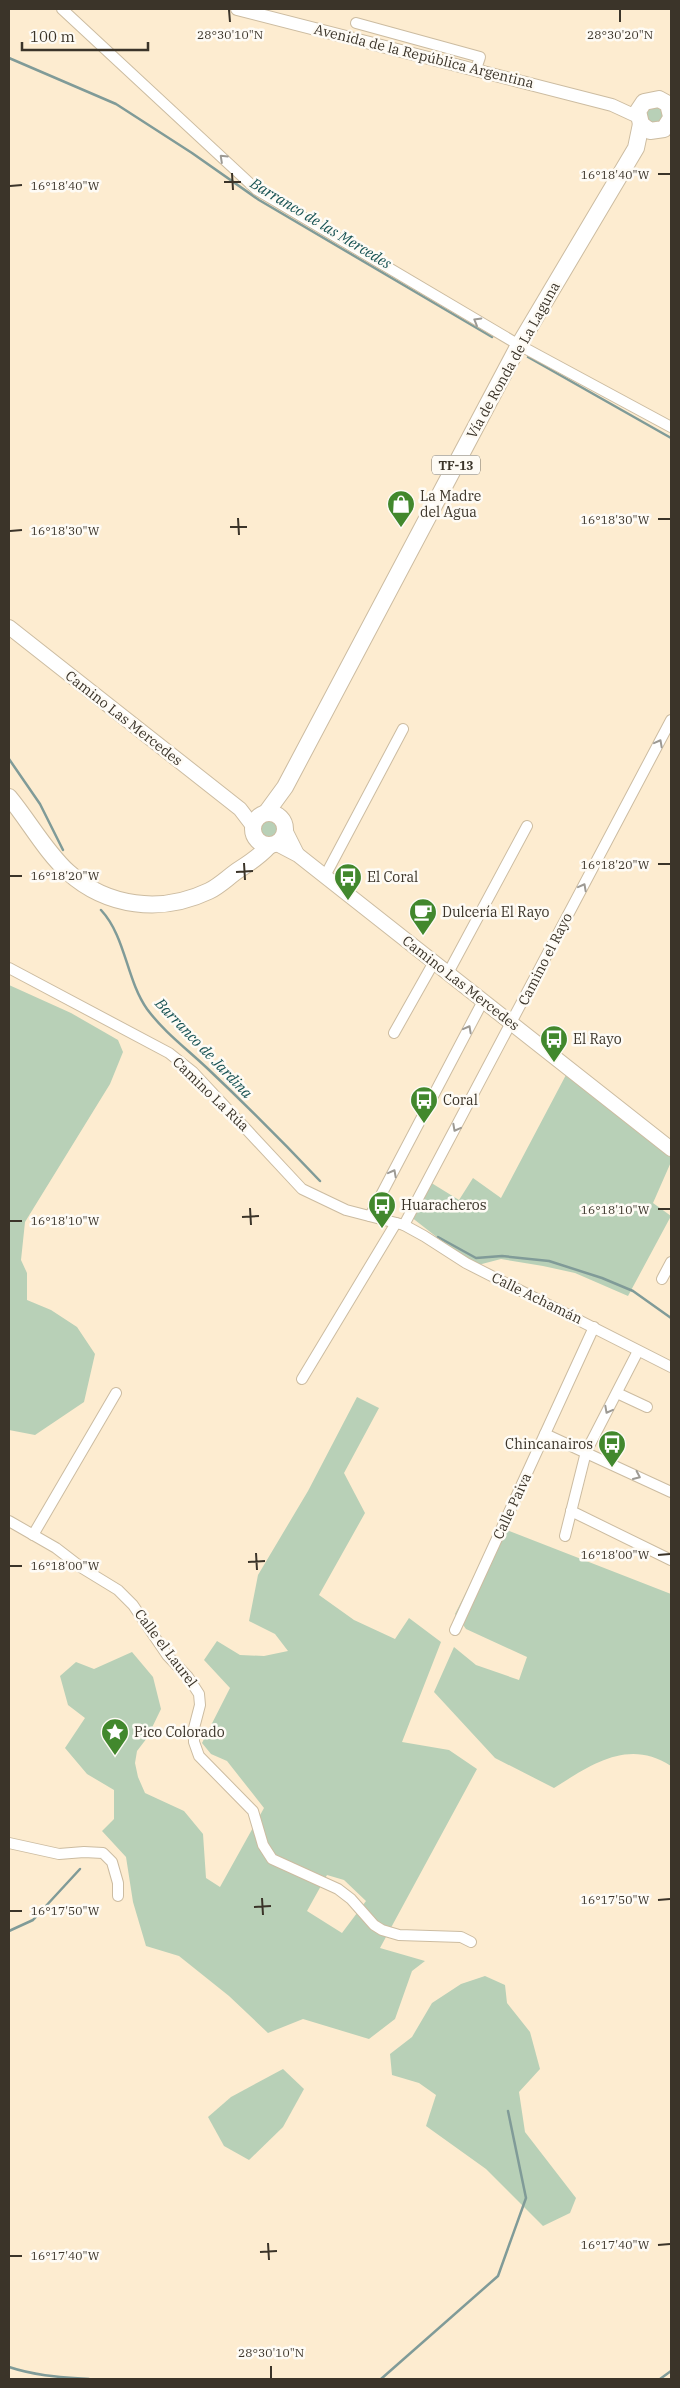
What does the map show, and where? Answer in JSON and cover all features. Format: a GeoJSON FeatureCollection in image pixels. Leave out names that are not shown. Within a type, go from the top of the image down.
{"type":"FeatureCollection","features":[{"type":"Feature","properties":{"kind":"main road"},"geometry":{"type":"LineString","coordinates":[[659,98],[668,119],[650,131],[641,114],[659,98]]}},
{"type":"Feature","properties":{"kind":"main road","name":"Vía de Ronda de La Laguna"},"geometry":{"type":"LineString","coordinates":[[636,148],[641,114]]}},
{"type":"Feature","properties":{"kind":"main road","name":"Vía de Ronda de La Laguna"},"geometry":{"type":"LineString","coordinates":[[239,869],[258,822],[285,787],[519,345],[636,148],[668,119]]}},
{"type":"Feature","properties":{"kind":"main road","name":"Camino Las Mercedes"},"geometry":{"type":"LineString","coordinates":[[9,627],[258,822]]}},
{"type":"Feature","properties":{"kind":"main road","name":"Vía de Ronda de La Laguna"},"geometry":{"type":"LineString","coordinates":[[279,836],[285,787]]}},
{"type":"Feature","properties":{"kind":"main road"},"geometry":{"type":"LineString","coordinates":[[9,797],[66,870],[102,894],[124,902],[146,905],[170,904],[189,899],[210,890],[239,869],[251,863],[279,836]]}},
{"type":"Feature","properties":{"kind":"main road"},"geometry":{"type":"LineString","coordinates":[[276,815],[279,836],[259,843],[258,822],[276,815]]}},
{"type":"Feature","properties":{"kind":"main road","name":"Camino Las Mercedes"},"geometry":{"type":"LineString","coordinates":[[279,836],[298,855],[671,1149]]}},
{"type":"Feature","properties":{"kind":"street"},"geometry":{"type":"LineString","coordinates":[[62,9],[257,190],[519,345],[671,427]]}},
{"type":"Feature","properties":{"kind":"street","name":"Avenida de la República Argentina"},"geometry":{"type":"LineString","coordinates":[[237,9],[612,104],[641,114]]}},
{"type":"Feature","properties":{"kind":"street"},"geometry":{"type":"LineString","coordinates":[[356,23],[480,57],[476,69]]}},
{"type":"Feature","properties":{"kind":"street","name":"Camino el Rayo"},"geometry":{"type":"LineString","coordinates":[[302,1379],[400,1224],[512,1023],[671,720]]}},
{"type":"Feature","properties":{"kind":"street"},"geometry":{"type":"LineString","coordinates":[[325,876],[403,729]]}},
{"type":"Feature","properties":{"kind":"street"},"geometry":{"type":"LineString","coordinates":[[448,973],[527,826]]}},
{"type":"Feature","properties":{"kind":"street"},"geometry":{"type":"LineString","coordinates":[[394,1033],[434,962]]}},
{"type":"Feature","properties":{"kind":"street","name":"Camino La Rúa"},"geometry":{"type":"LineString","coordinates":[[9,968],[169,1053],[193,1072],[302,1190],[346,1210],[400,1224]]}},
{"type":"Feature","properties":{"kind":"street"},"geometry":{"type":"LineString","coordinates":[[370,1216],[483,1001]]}},
{"type":"Feature","properties":{"kind":"street","name":"Calle Achamán"},"geometry":{"type":"LineString","coordinates":[[400,1224],[424,1236],[466,1264],[671,1367]]}},
{"type":"Feature","properties":{"kind":"street"},"geometry":{"type":"LineString","coordinates":[[662,1279],[671,1262]]}},
{"type":"Feature","properties":{"kind":"street","name":"Calle Paiva"},"geometry":{"type":"LineString","coordinates":[[455,1630],[594,1327]]}},
{"type":"Feature","properties":{"kind":"street"},"geometry":{"type":"LineString","coordinates":[[565,1536],[586,1452],[638,1350]]}},
{"type":"Feature","properties":{"kind":"street"},"geometry":{"type":"LineString","coordinates":[[617,1392],[647,1407]]}},
{"type":"Feature","properties":{"kind":"street"},"geometry":{"type":"LineString","coordinates":[[33,1535],[116,1393]]}},
{"type":"Feature","properties":{"kind":"street"},"geometry":{"type":"LineString","coordinates":[[545,1434],[671,1492]]}},
{"type":"Feature","properties":{"kind":"street"},"geometry":{"type":"LineString","coordinates":[[570,1511],[671,1560]]}},
{"type":"Feature","properties":{"kind":"street","name":"Calle el Laurel"},"geometry":{"type":"LineString","coordinates":[[9,1521],[124,1594],[168,1655],[193,1684],[200,1698],[194,1728],[196,1750],[205,1764],[253,1810],[263,1845],[272,1859],[338,1889],[351,1899],[374,1925],[382,1930],[399,1935],[461,1937],[471,1942]]}},
{"type":"Feature","properties":{"kind":"street"},"geometry":{"type":"LineString","coordinates":[[9,1843],[59,1854],[103,1853],[112,1862],[118,1883],[118,1896]]}},
{"type":"Feature","properties":{"kind":"green space"},"geometry":{"type":"Polygon","coordinates":[[[653,104],[665,109],[660,124],[647,122],[646,112],[653,104]]]}},
{"type":"Feature","properties":{"kind":"green space"},"geometry":{"type":"Polygon","coordinates":[[[268,819],[278,826],[279,830],[272,840],[268,841],[258,834],[257,830],[264,820],[268,819]]]}},
{"type":"Feature","properties":{"kind":"green space"},"geometry":{"type":"Polygon","coordinates":[[[9,985],[71,1013],[118,1040],[123,1052],[110,1084],[25,1222],[21,1260],[27,1273],[27,1300],[51,1310],[77,1327],[95,1354],[84,1402],[35,1435],[9,1430],[9,985]]]}},
{"type":"Feature","properties":{"kind":"green space"},"geometry":{"type":"Polygon","coordinates":[[[567,1073],[671,1153],[671,1162],[653,1203],[671,1216],[628,1296],[575,1273],[543,1266],[501,1259],[478,1265],[466,1260],[406,1213],[425,1179],[459,1200],[473,1178],[501,1198],[567,1073]]]}},
{"type":"Feature","properties":{"kind":"green space"},"geometry":{"type":"Polygon","coordinates":[[[357,1397],[379,1408],[344,1473],[365,1513],[319,1595],[354,1620],[395,1639],[409,1618],[441,1642],[402,1742],[449,1750],[477,1769],[380,1948],[425,1961],[412,1971],[395,2019],[369,2039],[303,2019],[268,2033],[229,1996],[179,1956],[146,1946],[133,1902],[126,1857],[102,1831],[114,1819],[114,1790],[87,1774],[65,1748],[85,1718],[68,1705],[60,1676],[76,1662],[94,1669],[132,1652],[153,1677],[161,1709],[147,1738],[137,1751],[135,1763],[138,1777],[145,1793],[184,1811],[203,1834],[206,1878],[220,1887],[264,1808],[227,1761],[211,1754],[202,1743],[230,1688],[204,1660],[217,1641],[240,1655],[264,1656],[288,1651],[275,1634],[249,1621],[258,1575],[308,1491],[357,1397]],[[327,1875],[307,1911],[342,1933],[366,1901],[344,1880],[327,1875]]]}},
{"type":"Feature","properties":{"kind":"green space"},"geometry":{"type":"Polygon","coordinates":[[[499,1527],[671,1594],[671,1766],[655,1758],[640,1754],[625,1755],[610,1758],[596,1764],[554,1788],[495,1758],[434,1692],[454,1647],[476,1665],[519,1680],[527,1657],[466,1629],[455,1614],[499,1527]]]}},
{"type":"Feature","properties":{"kind":"green space"},"geometry":{"type":"Polygon","coordinates":[[[485,1976],[505,1985],[507,2003],[530,2032],[540,2069],[519,2092],[525,2132],[576,2198],[570,2213],[543,2226],[486,2169],[426,2126],[436,2095],[419,2083],[392,2075],[390,2054],[412,2037],[432,2003],[461,1984],[485,1976]]]}},
{"type":"Feature","properties":{"kind":"green space"},"geometry":{"type":"Polygon","coordinates":[[[283,2069],[304,2089],[283,2127],[249,2160],[224,2146],[208,2117],[231,2097],[283,2069]]]}},
{"type":"Feature","properties":{"kind":"waterway","name":"Barranco de las Mercedes"},"geometry":{"type":"LineString","coordinates":[[9,58],[116,104],[192,153],[259,200],[492,337]]}},
{"type":"Feature","properties":{"kind":"waterway","name":"Barranco de las Mercedes"},"geometry":{"type":"LineString","coordinates":[[528,357],[671,438]]}},
{"type":"Feature","properties":{"kind":"waterway"},"geometry":{"type":"LineString","coordinates":[[9,759],[40,804],[63,850]]}},
{"type":"Feature","properties":{"kind":"waterway","name":"Barranco de Jardina"},"geometry":{"type":"LineString","coordinates":[[101,910],[116,933],[134,985],[147,1009],[168,1033],[207,1068],[320,1181]]}},
{"type":"Feature","properties":{"kind":"waterway","name":"Barranco de Jardina"},"geometry":{"type":"LineString","coordinates":[[438,1237],[476,1258],[502,1256],[549,1261],[602,1278],[633,1291],[671,1318]]}},
{"type":"Feature","properties":{"kind":"waterway"},"geometry":{"type":"LineString","coordinates":[[9,1931],[33,1920],[80,1869]]}},
{"type":"Feature","properties":{"kind":"waterway"},"geometry":{"type":"LineString","coordinates":[[381,2379],[498,2276],[526,2198],[508,2111]]}},
{"type":"Feature","properties":{"kind":"waterway"},"geometry":{"type":"LineString","coordinates":[[9,2367],[39,2374],[89,2379]]}},
{"type":"Feature","properties":{"kind":"waterway"},"geometry":{"type":"LineString","coordinates":[[660,2379],[671,2371]]}},
{"type":"Feature","properties":{"kind":"place","name":"La Madre del Agua"},"geometry":{"type":"Point","coordinates":[401,528]}},
{"type":"Feature","properties":{"kind":"place","name":"El Coral"},"geometry":{"type":"Point","coordinates":[348,901]}},
{"type":"Feature","properties":{"kind":"place","name":"Dulcería El Rayo"},"geometry":{"type":"Point","coordinates":[423,936]}},
{"type":"Feature","properties":{"kind":"place","name":"El Rayo"},"geometry":{"type":"Point","coordinates":[554,1063]}},
{"type":"Feature","properties":{"kind":"place","name":"Coral"},"geometry":{"type":"Point","coordinates":[424,1124]}},
{"type":"Feature","properties":{"kind":"place","name":"Huaracheros"},"geometry":{"type":"Point","coordinates":[382,1229]}},
{"type":"Feature","properties":{"kind":"place","name":"Chincanairos"},"geometry":{"type":"Point","coordinates":[612,1468]}},
{"type":"Feature","properties":{"kind":"place","name":"Pico Colorado"},"geometry":{"type":"Point","coordinates":[115,1756]}}]}
